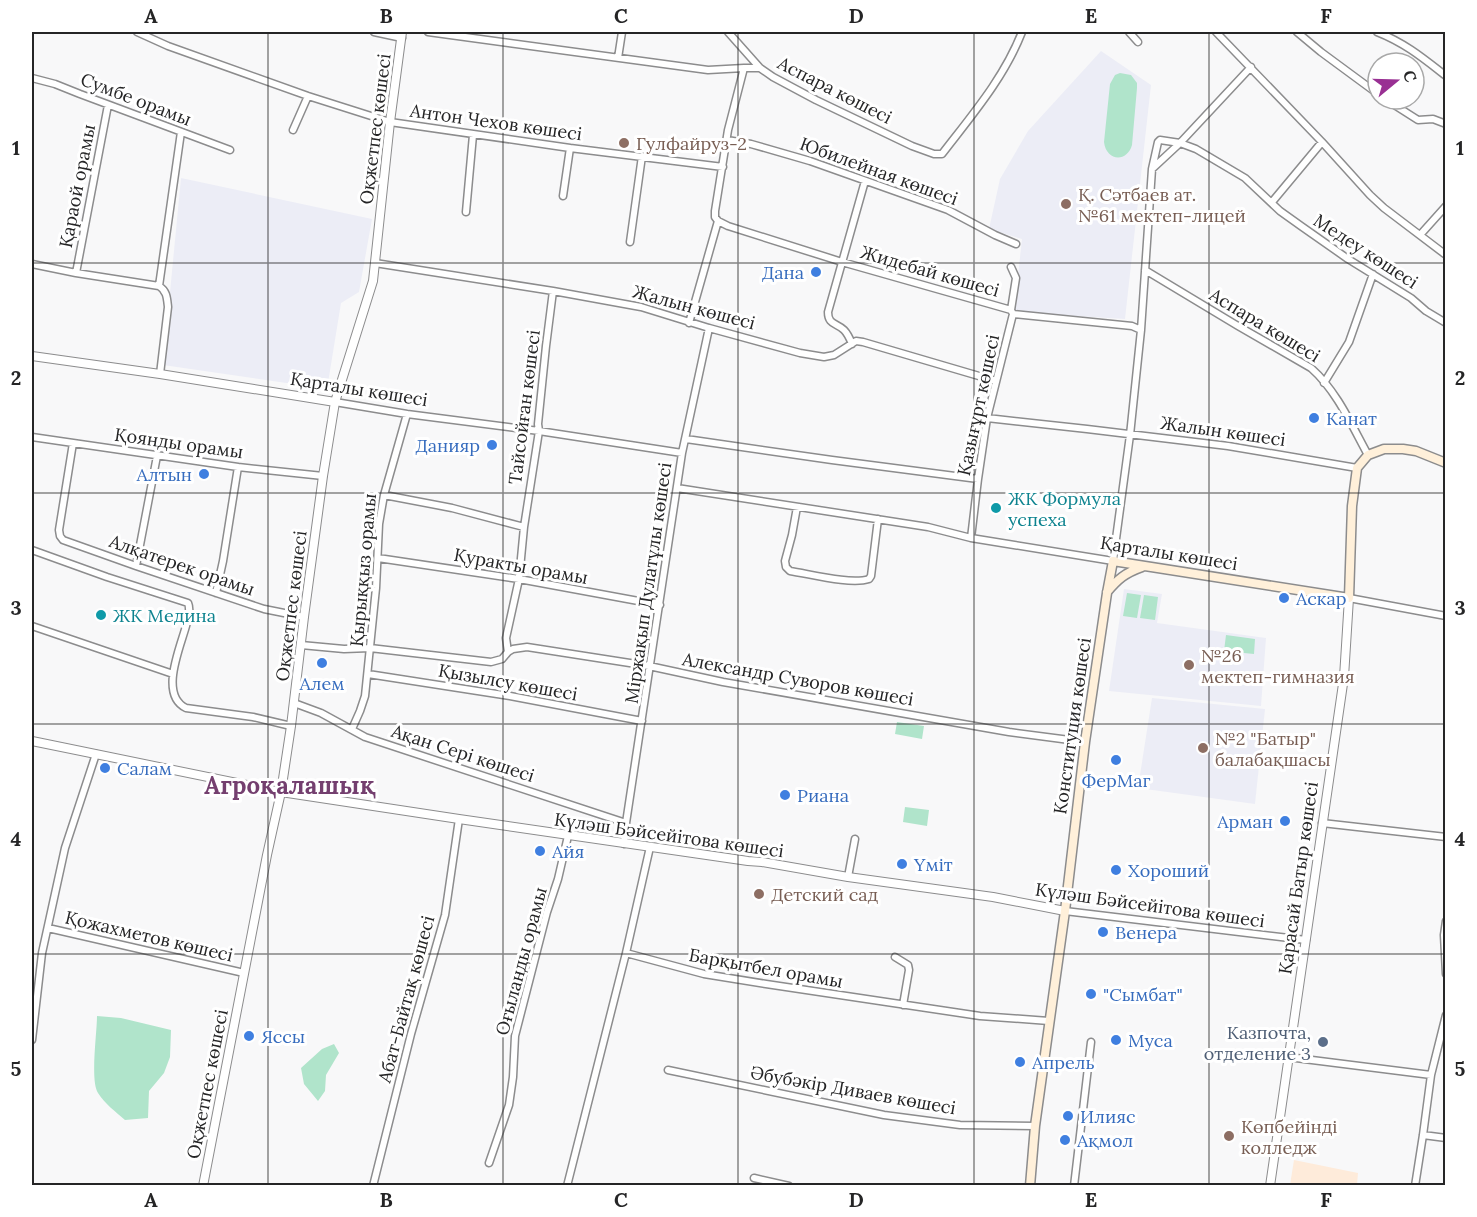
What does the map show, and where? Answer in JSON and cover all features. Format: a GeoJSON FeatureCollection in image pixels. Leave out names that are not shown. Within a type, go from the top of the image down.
{"type":"FeatureCollection","features":[{"type":"Feature","properties":{"kind":"main road"},"geometry":{"type":"LineString","coordinates":[[1357,468],[1368,455],[1384,449],[1403,448],[1446,463]]}},
{"type":"Feature","properties":{"kind":"main road","name":"Қарасай Батыр көшесі"},"geometry":{"type":"LineString","coordinates":[[1349,598],[1352,506],[1357,468]]}},
{"type":"Feature","properties":{"kind":"main road","name":"Қарталы көшесі"},"geometry":{"type":"LineString","coordinates":[[1113,561],[1349,598]]}},
{"type":"Feature","properties":{"kind":"main road","name":"Конституция көшесі"},"geometry":{"type":"LineString","coordinates":[[1030,1185],[1035,1126],[1065,911],[1085,742],[1113,561]]}},
{"type":"Feature","properties":{"kind":"main road"},"geometry":{"type":"LineString","coordinates":[[1107,593],[1120,577],[1145,566]]}},
{"type":"Feature","properties":{"kind":"street","name":"Антон Чехов көшесі"},"geometry":{"type":"LineString","coordinates":[[136,32],[168,46],[308,96],[390,122],[723,167]]}},
{"type":"Feature","properties":{"kind":"street"},"geometry":{"type":"LineString","coordinates":[[374,32],[402,35]]}},
{"type":"Feature","properties":{"kind":"street"},"geometry":{"type":"LineString","coordinates":[[428,32],[708,70],[760,68]]}},
{"type":"Feature","properties":{"kind":"street"},"geometry":{"type":"LineString","coordinates":[[618,58],[622,32]]}},
{"type":"Feature","properties":{"kind":"street","name":"Аспара көшесі"},"geometry":{"type":"LineString","coordinates":[[728,32],[760,68],[773,77],[912,146],[934,154],[942,154],[985,98],[999,77],[1022,32]]}},
{"type":"Feature","properties":{"kind":"street"},"geometry":{"type":"LineString","coordinates":[[1129,32],[1138,42]]}},
{"type":"Feature","properties":{"kind":"street"},"geometry":{"type":"LineString","coordinates":[[1216,32],[1370,195],[1446,255]]}},
{"type":"Feature","properties":{"kind":"street"},"geometry":{"type":"LineString","coordinates":[[1297,32],[1366,85]]}},
{"type":"Feature","properties":{"kind":"street"},"geometry":{"type":"LineString","coordinates":[[1377,32],[1411,49],[1446,76]]}},
{"type":"Feature","properties":{"kind":"street","name":"Оқжетпес көшесі"},"geometry":{"type":"LineString","coordinates":[[203,1185],[267,855],[282,792],[323,476],[335,402],[369,295],[375,263],[402,35]]}},
{"type":"Feature","properties":{"kind":"street"},"geometry":{"type":"LineString","coordinates":[[1152,170],[1251,67]]}},
{"type":"Feature","properties":{"kind":"street"},"geometry":{"type":"LineString","coordinates":[[689,322],[718,221],[715,211],[728,130],[744,68]]}},
{"type":"Feature","properties":{"kind":"street","name":"Сумбе орамы"},"geometry":{"type":"LineString","coordinates":[[32,78],[55,84],[230,150]]}},
{"type":"Feature","properties":{"kind":"street"},"geometry":{"type":"LineString","coordinates":[[293,130],[308,96]]}},
{"type":"Feature","properties":{"kind":"street","name":"Қараой орамы"},"geometry":{"type":"LineString","coordinates":[[76,273],[108,105]]}},
{"type":"Feature","properties":{"kind":"street"},"geometry":{"type":"LineString","coordinates":[[1404,111],[1418,120],[1433,119],[1446,124]]}},
{"type":"Feature","properties":{"kind":"street"},"geometry":{"type":"LineString","coordinates":[[159,286],[181,132]]}},
{"type":"Feature","properties":{"kind":"street"},"geometry":{"type":"LineString","coordinates":[[466,212],[473,135]]}},
{"type":"Feature","properties":{"kind":"street","name":"Юбилейная көшесі"},"geometry":{"type":"LineString","coordinates":[[727,140],[752,144],[800,158],[948,210],[995,236],[1016,244]]}},
{"type":"Feature","properties":{"kind":"street","name":"Конституция көшесі"},"geometry":{"type":"LineString","coordinates":[[1113,561],[1142,330],[1152,170],[1158,142],[1164,140],[1180,143]]}},
{"type":"Feature","properties":{"kind":"street"},"geometry":{"type":"LineString","coordinates":[[1272,202],[1322,142]]}},
{"type":"Feature","properties":{"kind":"street","name":"Медеу көшесі"},"geometry":{"type":"LineString","coordinates":[[1180,143],[1196,149],[1245,178],[1301,226],[1348,259],[1412,298],[1426,311],[1446,323]]}},
{"type":"Feature","properties":{"kind":"street"},"geometry":{"type":"LineString","coordinates":[[563,196],[570,148]]}},
{"type":"Feature","properties":{"kind":"street"},"geometry":{"type":"LineString","coordinates":[[630,242],[642,156]]}},
{"type":"Feature","properties":{"kind":"street","name":"Жидебай көшесі"},"geometry":{"type":"LineString","coordinates":[[852,344],[847,333],[828,318],[828,312],[865,181]]}},
{"type":"Feature","properties":{"kind":"street"},"geometry":{"type":"LineString","coordinates":[[1420,235],[1446,206]]}},
{"type":"Feature","properties":{"kind":"street","name":"Жидебай көшесі"},"geometry":{"type":"LineString","coordinates":[[718,221],[842,262],[1012,312],[1132,326],[1142,330]]}},
{"type":"Feature","properties":{"kind":"street","name":"Жалын көшесі"},"geometry":{"type":"LineString","coordinates":[[375,263],[641,307],[800,353],[824,357],[834,355],[852,344]]}},
{"type":"Feature","properties":{"kind":"street"},"geometry":{"type":"LineString","coordinates":[[32,264],[159,286],[163,289],[167,296],[168,307],[160,374]]}},
{"type":"Feature","properties":{"kind":"street","name":"Қазығұрт көшесі"},"geometry":{"type":"LineString","coordinates":[[971,538],[987,418],[1012,312],[1016,278],[1011,267]]}},
{"type":"Feature","properties":{"kind":"street","name":"Аспара көшесі"},"geometry":{"type":"LineString","coordinates":[[1145,270],[1311,368],[1320,376],[1337,400],[1368,455]]}},
{"type":"Feature","properties":{"kind":"street"},"geometry":{"type":"LineString","coordinates":[[1324,382],[1348,342],[1373,274]]}},
{"type":"Feature","properties":{"kind":"street","name":"Тайсойған көшесі"},"geometry":{"type":"LineString","coordinates":[[508,652],[506,638],[519,579],[524,526],[539,431],[553,291]]}},
{"type":"Feature","properties":{"kind":"street","name":"Міржақып Дулатұлы көшесі"},"geometry":{"type":"LineString","coordinates":[[624,844],[682,453],[709,328]]}},
{"type":"Feature","properties":{"kind":"street"},"geometry":{"type":"LineString","coordinates":[[852,344],[856,341],[863,342],[996,381]]}},
{"type":"Feature","properties":{"kind":"street","name":"Қарталы көшесі"},"geometry":{"type":"LineString","coordinates":[[32,356],[407,414],[682,453]]}},
{"type":"Feature","properties":{"kind":"street","name":"Қырыққыз орамы"},"geometry":{"type":"LineString","coordinates":[[352,729],[365,696],[384,495],[407,414]]}},
{"type":"Feature","properties":{"kind":"street","name":"Жалын көшесі"},"geometry":{"type":"LineString","coordinates":[[987,418],[1228,446],[1357,468]]}},
{"type":"Feature","properties":{"kind":"street","name":"Қоянды орамы"},"geometry":{"type":"LineString","coordinates":[[32,437],[238,467],[323,476]]}},
{"type":"Feature","properties":{"kind":"street"},"geometry":{"type":"LineString","coordinates":[[686,439],[978,479]]}},
{"type":"Feature","properties":{"kind":"street","name":"Алқатерек орамы"},"geometry":{"type":"LineString","coordinates":[[74,443],[59,530],[60,536],[66,542],[264,609],[304,617]]}},
{"type":"Feature","properties":{"kind":"street"},"geometry":{"type":"LineString","coordinates":[[136,566],[157,456]]}},
{"type":"Feature","properties":{"kind":"street"},"geometry":{"type":"LineString","coordinates":[[216,593],[238,467]]}},
{"type":"Feature","properties":{"kind":"street","name":"Қарталы көшесі"},"geometry":{"type":"LineString","coordinates":[[677,488],[928,527],[971,538],[1113,561]]}},
{"type":"Feature","properties":{"kind":"street"},"geometry":{"type":"LineString","coordinates":[[384,495],[452,508],[524,526]]}},
{"type":"Feature","properties":{"kind":"street"},"geometry":{"type":"LineString","coordinates":[[797,507],[785,561],[786,567],[790,571],[832,578],[857,581],[869,579],[878,519]]}},
{"type":"Feature","properties":{"kind":"street"},"geometry":{"type":"LineString","coordinates":[[32,550],[188,603],[188,620],[172,674],[172,690],[180,706],[253,717],[291,726]]}},
{"type":"Feature","properties":{"kind":"street","name":"Қуракты орамы"},"geometry":{"type":"LineString","coordinates":[[378,558],[519,579],[660,605]]}},
{"type":"Feature","properties":{"kind":"street","name":"Қарталы көшесі"},"geometry":{"type":"LineString","coordinates":[[1349,598],[1446,616]]}},
{"type":"Feature","properties":{"kind":"street","name":"Қарасай Батыр көшесі"},"geometry":{"type":"LineString","coordinates":[[1270,1185],[1344,677],[1349,598]]}},
{"type":"Feature","properties":{"kind":"street"},"geometry":{"type":"LineString","coordinates":[[32,626],[172,674]]}},
{"type":"Feature","properties":{"kind":"street"},"geometry":{"type":"LineString","coordinates":[[301,645],[344,649],[370,648],[491,662],[502,659],[508,652]]}},
{"type":"Feature","properties":{"kind":"street","name":"Александр Суворов көшесі"},"geometry":{"type":"LineString","coordinates":[[508,652],[527,647],[649,666],[744,686],[1009,732],[1085,742]]}},
{"type":"Feature","properties":{"kind":"street","name":"Қызылсу көшесі"},"geometry":{"type":"LineString","coordinates":[[368,674],[510,696],[642,721]]}},
{"type":"Feature","properties":{"kind":"street","name":"Ақан Сері көшесі"},"geometry":{"type":"LineString","coordinates":[[294,703],[321,713],[365,737],[626,823]]}},
{"type":"Feature","properties":{"kind":"street","name":"Күләш Бәйсейітова көшесі"},"geometry":{"type":"LineString","coordinates":[[32,741],[282,792],[993,897],[1065,911],[1306,940]]}},
{"type":"Feature","properties":{"kind":"street","name":"Қожахметов көшесі"},"geometry":{"type":"LineString","coordinates":[[32,1040],[42,953],[65,848],[96,754]]}},
{"type":"Feature","properties":{"kind":"street","name":"Абат-Байтақ көшесі"},"geometry":{"type":"LineString","coordinates":[[373,1185],[411,1034],[445,915],[459,819]]}},
{"type":"Feature","properties":{"kind":"street"},"geometry":{"type":"LineString","coordinates":[[1322,823],[1446,837]]}},
{"type":"Feature","properties":{"kind":"street","name":"Оғыланды орамы"},"geometry":{"type":"LineString","coordinates":[[489,1163],[509,1105],[515,1036],[568,836]]}},
{"type":"Feature","properties":{"kind":"street"},"geometry":{"type":"LineString","coordinates":[[848,877],[855,839]]}},
{"type":"Feature","properties":{"kind":"street"},"geometry":{"type":"LineString","coordinates":[[567,1185],[626,953],[650,848]]}},
{"type":"Feature","properties":{"kind":"street"},"geometry":{"type":"LineString","coordinates":[[1446,921],[1444,935],[1446,974]]}},
{"type":"Feature","properties":{"kind":"street","name":"Қожахметов көшесі"},"geometry":{"type":"LineString","coordinates":[[48,928],[244,973]]}},
{"type":"Feature","properties":{"kind":"street","name":"Барқытбел орамы"},"geometry":{"type":"LineString","coordinates":[[626,953],[704,974],[980,1016],[1049,1021]]}},
{"type":"Feature","properties":{"kind":"street"},"geometry":{"type":"LineString","coordinates":[[895,957],[908,965],[909,970],[903,1005]]}},
{"type":"Feature","properties":{"kind":"street"},"geometry":{"type":"LineString","coordinates":[[1415,1185],[1431,1075],[1446,1015]]}},
{"type":"Feature","properties":{"kind":"street"},"geometry":{"type":"LineString","coordinates":[[1074,1185],[1091,1042]]}},
{"type":"Feature","properties":{"kind":"street"},"geometry":{"type":"LineString","coordinates":[[1288,1057],[1431,1075]]}},
{"type":"Feature","properties":{"kind":"street","name":"Әбубәкір Диваев көшесі"},"geometry":{"type":"LineString","coordinates":[[668,1070],[884,1115],[960,1125],[1035,1126]]}},
{"type":"Feature","properties":{"kind":"street"},"geometry":{"type":"LineString","coordinates":[[1424,1135],[1446,1138]]}},
{"type":"Feature","properties":{"kind":"street"},"geometry":{"type":"LineString","coordinates":[[754,1178],[789,1185]]}},
{"type":"Feature","properties":{"kind":"shaded area","name":"Қ. Сәтбаев ат. №61 мектеп-лицей"},"geometry":{"type":"Polygon","coordinates":[[[1101,51],[1151,85],[1125,319],[1014,312],[1022,239],[989,229],[1000,179],[1028,131],[1101,51]]]}},
{"type":"Feature","properties":{"kind":"shaded area"},"geometry":{"type":"Polygon","coordinates":[[[181,178],[372,219],[359,292],[341,303],[327,389],[163,365],[181,178]]]}},
{"type":"Feature","properties":{"kind":"shaded area","name":"№26 мектеп-гимназия"},"geometry":{"type":"Polygon","coordinates":[[[1124,589],[1162,594],[1157,623],[1266,638],[1261,706],[1109,691],[1124,589]]]}},
{"type":"Feature","properties":{"kind":"shaded area","name":"№2 \"Батыр\" балабақшасы"},"geometry":{"type":"Polygon","coordinates":[[[1152,698],[1265,709],[1255,804],[1138,788],[1152,698]]]}},
{"type":"Feature","properties":{"kind":"shaded area"},"geometry":{"type":"Polygon","coordinates":[[[1294,1160],[1358,1173],[1357,1185],[1290,1185],[1294,1160]]]}},
{"type":"Feature","properties":{"kind":"green space"},"geometry":{"type":"Polygon","coordinates":[[[1120,73],[1131,75],[1137,83],[1137,88],[1132,145],[1126,155],[1117,157],[1109,153],[1104,142],[1110,84],[1115,75],[1120,73]]]}},
{"type":"Feature","properties":{"kind":"green space"},"geometry":{"type":"Polygon","coordinates":[[[1127,593],[1141,595],[1137,618],[1123,616],[1127,593]]]}},
{"type":"Feature","properties":{"kind":"green space"},"geometry":{"type":"Polygon","coordinates":[[[1144,595],[1158,597],[1155,620],[1140,618],[1144,595]]]}},
{"type":"Feature","properties":{"kind":"green space"},"geometry":{"type":"Polygon","coordinates":[[[1226,635],[1255,639],[1254,654],[1224,651],[1226,635]]]}},
{"type":"Feature","properties":{"kind":"green space"},"geometry":{"type":"Polygon","coordinates":[[[897,722],[924,726],[922,739],[895,734],[897,722]]]}},
{"type":"Feature","properties":{"kind":"green space"},"geometry":{"type":"Polygon","coordinates":[[[905,807],[929,810],[927,826],[903,822],[905,807]]]}},
{"type":"Feature","properties":{"kind":"green space"},"geometry":{"type":"Polygon","coordinates":[[[97,1016],[121,1018],[171,1030],[170,1057],[164,1073],[149,1091],[148,1118],[125,1120],[98,1093],[94,1078],[97,1016]]]}},
{"type":"Feature","properties":{"kind":"green space"},"geometry":{"type":"Polygon","coordinates":[[[334,1044],[339,1053],[326,1075],[325,1091],[318,1101],[304,1084],[301,1068],[322,1049],[334,1044]]]}},
{"type":"Feature","properties":{"kind":"place","name":"Гулфайруз-2"},"geometry":{"type":"Point","coordinates":[624,143]}},
{"type":"Feature","properties":{"kind":"place","name":"Қ. Сәтбаев ат. №61 мектеп-лицей"},"geometry":{"type":"Point","coordinates":[1066,204]}},
{"type":"Feature","properties":{"kind":"place","name":"Дана"},"geometry":{"type":"Point","coordinates":[816,272]}},
{"type":"Feature","properties":{"kind":"place","name":"Канат"},"geometry":{"type":"Point","coordinates":[1314,418]}},
{"type":"Feature","properties":{"kind":"place","name":"Данияр"},"geometry":{"type":"Point","coordinates":[492,445]}},
{"type":"Feature","properties":{"kind":"place","name":"Алтын"},"geometry":{"type":"Point","coordinates":[204,474]}},
{"type":"Feature","properties":{"kind":"place","name":"ЖК Формула успеха"},"geometry":{"type":"Point","coordinates":[996,508]}},
{"type":"Feature","properties":{"kind":"place","name":"Аскар"},"geometry":{"type":"Point","coordinates":[1284,598]}},
{"type":"Feature","properties":{"kind":"place","name":"ЖК Медина"},"geometry":{"type":"Point","coordinates":[101,615]}},
{"type":"Feature","properties":{"kind":"place","name":"Алем"},"geometry":{"type":"Point","coordinates":[322,663]}},
{"type":"Feature","properties":{"kind":"place","name":"№26 мектеп-гимназия"},"geometry":{"type":"Point","coordinates":[1189,665]}},
{"type":"Feature","properties":{"kind":"place","name":"№2 \"Батыр\" балабақшасы"},"geometry":{"type":"Point","coordinates":[1203,748]}},
{"type":"Feature","properties":{"kind":"place","name":"ФерМаг"},"geometry":{"type":"Point","coordinates":[1116,760]}},
{"type":"Feature","properties":{"kind":"place","name":"Салам"},"geometry":{"type":"Point","coordinates":[105,768]}},
{"type":"Feature","properties":{"kind":"place","name":"Риана"},"geometry":{"type":"Point","coordinates":[785,795]}},
{"type":"Feature","properties":{"kind":"place","name":"Арман"},"geometry":{"type":"Point","coordinates":[1285,821]}},
{"type":"Feature","properties":{"kind":"place","name":"Айя"},"geometry":{"type":"Point","coordinates":[540,851]}},
{"type":"Feature","properties":{"kind":"place","name":"Үміт"},"geometry":{"type":"Point","coordinates":[902,864]}},
{"type":"Feature","properties":{"kind":"place","name":"Хороший"},"geometry":{"type":"Point","coordinates":[1116,870]}},
{"type":"Feature","properties":{"kind":"place","name":"Детский сад"},"geometry":{"type":"Point","coordinates":[759,894]}},
{"type":"Feature","properties":{"kind":"place","name":"Венера"},"geometry":{"type":"Point","coordinates":[1103,932]}},
{"type":"Feature","properties":{"kind":"place","name":"\"Сымбат\""},"geometry":{"type":"Point","coordinates":[1091,994]}},
{"type":"Feature","properties":{"kind":"place","name":"Яссы"},"geometry":{"type":"Point","coordinates":[249,1036]}},
{"type":"Feature","properties":{"kind":"place","name":"Муса"},"geometry":{"type":"Point","coordinates":[1116,1040]}},
{"type":"Feature","properties":{"kind":"place","name":"Казпочта, отделение 3"},"geometry":{"type":"Point","coordinates":[1323,1042]}},
{"type":"Feature","properties":{"kind":"place","name":"Апрель"},"geometry":{"type":"Point","coordinates":[1020,1062]}},
{"type":"Feature","properties":{"kind":"place","name":"Илияс"},"geometry":{"type":"Point","coordinates":[1068,1116]}},
{"type":"Feature","properties":{"kind":"place","name":"Көпбейінді колледж"},"geometry":{"type":"Point","coordinates":[1229,1136]}},
{"type":"Feature","properties":{"kind":"place","name":"Ақмол"},"geometry":{"type":"Point","coordinates":[1065,1140]}},
{"type":"Feature","properties":{"kind":"district","name":"Агроқалашық"},"geometry":{"type":"Point","coordinates":[290,785]}}]}
